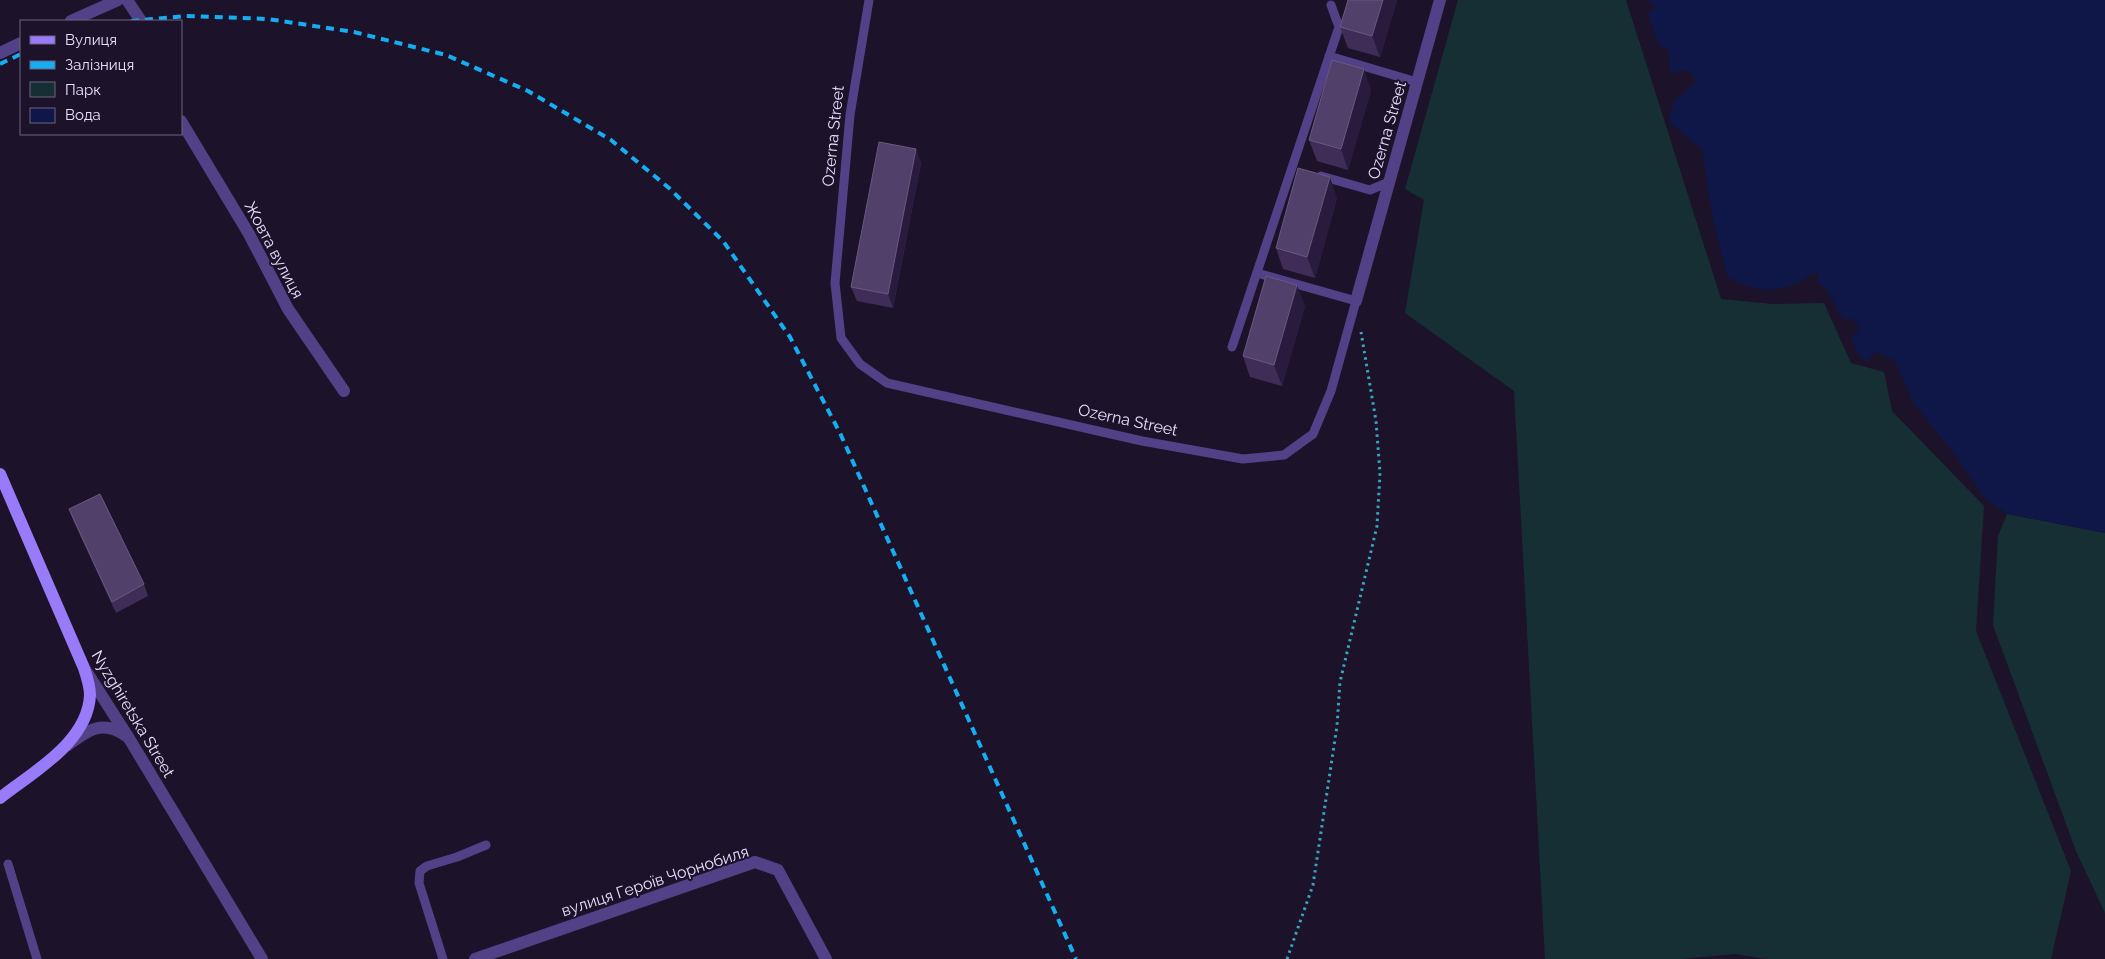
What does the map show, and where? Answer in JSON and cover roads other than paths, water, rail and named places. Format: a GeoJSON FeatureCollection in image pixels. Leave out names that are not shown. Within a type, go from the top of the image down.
{"type":"FeatureCollection","features":[{"type":"Feature","properties":{"kind":"main road","name":"Nyzghiretska Street"},"geometry":{"type":"LineString","coordinates":[[0,474],[84,668]]}},
{"type":"Feature","properties":{"kind":"main road"},"geometry":{"type":"LineString","coordinates":[[0,798],[68,745],[88,711],[90,693],[84,668]]}},
{"type":"Feature","properties":{"kind":"street"},"geometry":{"type":"LineString","coordinates":[[73,20],[118,0]]}},
{"type":"Feature","properties":{"kind":"street"},"geometry":{"type":"LineString","coordinates":[[127,0],[140,20]]}},
{"type":"Feature","properties":{"kind":"street","name":"Ozerna Street"},"geometry":{"type":"LineString","coordinates":[[1356,301],[1440,0]]}},
{"type":"Feature","properties":{"kind":"street"},"geometry":{"type":"LineString","coordinates":[[0,53],[20,43]]}},
{"type":"Feature","properties":{"kind":"street","name":"Жовта вулиця"},"geometry":{"type":"LineString","coordinates":[[182,123],[249,234],[288,310],[344,391]]}},
{"type":"Feature","properties":{"kind":"street","name":"Nyzghiretska Street"},"geometry":{"type":"LineString","coordinates":[[84,668],[130,740],[262,959]]}},
{"type":"Feature","properties":{"kind":"street"},"geometry":{"type":"LineString","coordinates":[[68,745],[82,735],[100,727],[112,728],[130,740]]}},
{"type":"Feature","properties":{"kind":"street","name":"вулиця Героїв Чорнобиля"},"geometry":{"type":"LineString","coordinates":[[475,959],[755,862],[778,870],[826,959]]}},
{"type":"Feature","properties":{"kind":"lane","name":"Ozerna Street"},"geometry":{"type":"LineString","coordinates":[[869,0],[850,115],[835,283],[841,338],[860,364],[876,377],[887,383],[1142,441],[1243,458],[1284,455],[1313,434],[1331,391],[1356,301]]}},
{"type":"Feature","properties":{"kind":"lane"},"geometry":{"type":"LineString","coordinates":[[1232,347],[1257,274],[1300,171],[1329,56],[1339,26],[1331,4]]}},
{"type":"Feature","properties":{"kind":"lane"},"geometry":{"type":"LineString","coordinates":[[1329,56],[1417,82]]}},
{"type":"Feature","properties":{"kind":"lane"},"geometry":{"type":"LineString","coordinates":[[1300,171],[1370,190],[1389,182]]}},
{"type":"Feature","properties":{"kind":"lane"},"geometry":{"type":"LineString","coordinates":[[1257,274],[1356,301]]}},
{"type":"Feature","properties":{"kind":"lane"},"geometry":{"type":"LineString","coordinates":[[443,959],[419,884],[420,871],[427,866],[457,857],[486,845]]}},
{"type":"Feature","properties":{"kind":"lane"},"geometry":{"type":"LineString","coordinates":[[8,864],[37,959]]}},
{"type":"Feature","properties":{"kind":"water"},"geometry":{"type":"Polygon","coordinates":[[[1647,0],[2105,0],[2105,533],[2007,514],[1984,497],[1956,456],[1913,402],[1894,359],[1876,352],[1866,362],[1860,356],[1851,340],[1859,327],[1852,318],[1843,319],[1826,288],[1818,284],[1818,274],[1813,273],[1793,285],[1772,290],[1750,287],[1728,277],[1714,225],[1702,149],[1669,122],[1674,101],[1696,83],[1693,74],[1684,70],[1671,74],[1668,48],[1659,46],[1648,14],[1656,6],[1647,0]]]}},
{"type":"Feature","properties":{"kind":"railway"},"geometry":{"type":"LineString","coordinates":[[142,20],[186,16],[268,19],[354,32],[446,55],[528,91],[611,140],[669,188],[723,241],[790,337],[840,433],[1076,959]]}},
{"type":"Feature","properties":{"kind":"railway"},"geometry":{"type":"LineString","coordinates":[[0,64],[20,54]]}}]}
